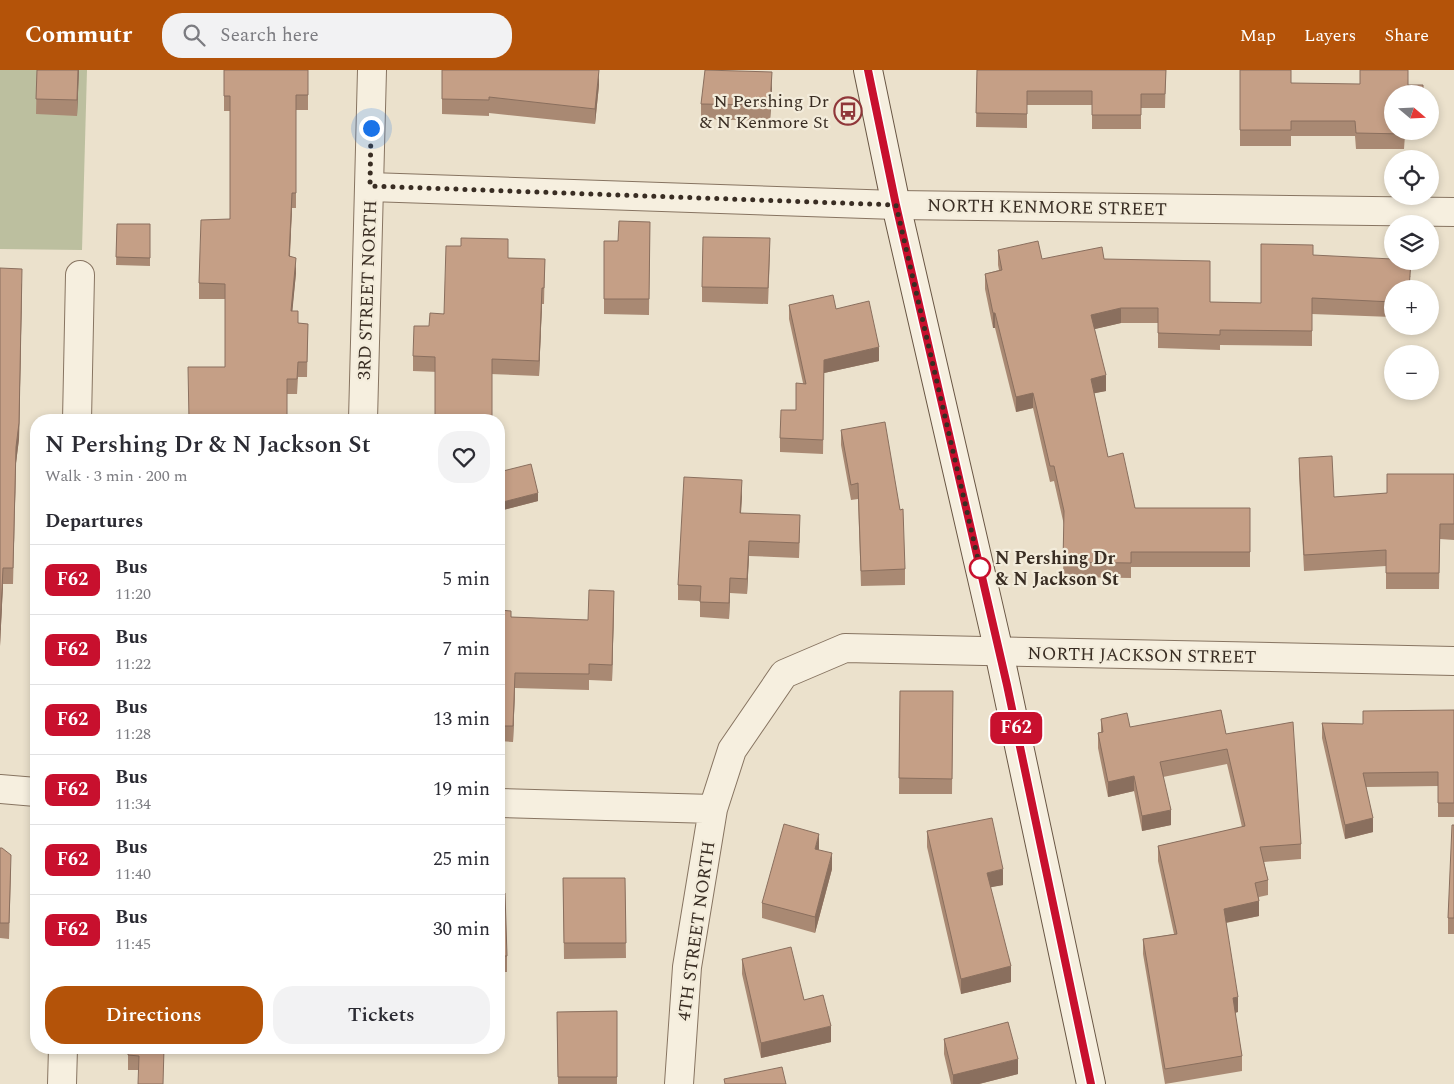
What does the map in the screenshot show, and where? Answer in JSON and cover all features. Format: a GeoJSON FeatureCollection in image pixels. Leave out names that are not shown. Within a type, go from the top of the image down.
{"type":"FeatureCollection","features":[{"type":"Feature","properties":{"kind":"street","name":"3RD STREET NORTH"},"geometry":{"type":"LineString","coordinates":[[363,414],[372,70]]}},
{"type":"Feature","properties":{"kind":"street"},"geometry":{"type":"LineString","coordinates":[[868,70],[896,205],[999,652],[1091,1084]]}},
{"type":"Feature","properties":{"kind":"street","name":"NORTH KENMORE STREET"},"geometry":{"type":"LineString","coordinates":[[370,186],[896,205],[1454,212]]}},
{"type":"Feature","properties":{"kind":"street"},"geometry":{"type":"LineString","coordinates":[[77,414],[80,275]]}},
{"type":"Feature","properties":{"kind":"street","name":"NORTH JACKSON STREET"},"geometry":{"type":"LineString","coordinates":[[713,809],[732,750],[784,674],[845,648],[1454,661]]}},
{"type":"Feature","properties":{"kind":"street"},"geometry":{"type":"LineString","coordinates":[[0,788],[30,791]]}},
{"type":"Feature","properties":{"kind":"street"},"geometry":{"type":"LineString","coordinates":[[505,803],[713,809]]}},
{"type":"Feature","properties":{"kind":"street","name":"4TH STREET NORTH"},"geometry":{"type":"LineString","coordinates":[[679,1084],[687,967],[713,809]]}},
{"type":"Feature","properties":{"kind":"street"},"geometry":{"type":"LineString","coordinates":[[62,1084],[63,1054]]}},
{"type":"Feature","properties":{"kind":"green space"},"geometry":{"type":"Polygon","coordinates":[[[0,70],[87,70],[82,250],[0,249],[0,70]]]}},
{"type":"Feature","properties":{"kind":"building"},"geometry":{"type":"Polygon","coordinates":[[[37,70],[78,70],[77,100],[36,99],[37,70]]]}},
{"type":"Feature","properties":{"kind":"building"},"geometry":{"type":"Polygon","coordinates":[[[224,70],[308,70],[308,95],[296,95],[296,193],[292,193],[289,256],[296,258],[291,311],[298,311],[298,323],[308,324],[307,362],[298,362],[297,379],[287,379],[287,414],[189,414],[188,367],[225,367],[225,284],[199,283],[201,220],[230,219],[230,96],[224,96],[224,70]]]}},
{"type":"Feature","properties":{"kind":"building"},"geometry":{"type":"Polygon","coordinates":[[[442,70],[599,70],[595,109],[489,97],[489,100],[442,99],[442,70]]]}},
{"type":"Feature","properties":{"kind":"building"},"geometry":{"type":"Polygon","coordinates":[[[705,70],[772,72],[770,105],[701,104],[705,70]]]}},
{"type":"Feature","properties":{"kind":"building"},"geometry":{"type":"Polygon","coordinates":[[[977,70],[1166,70],[1165,94],[1141,94],[1141,115],[1092,115],[1092,91],[1027,91],[1027,114],[976,113],[977,70]]]}},
{"type":"Feature","properties":{"kind":"building"},"geometry":{"type":"Polygon","coordinates":[[[1240,70],[1291,70],[1291,83],[1360,84],[1360,70],[1408,70],[1408,85],[1384,85],[1384,134],[1356,133],[1355,121],[1291,121],[1291,130],[1240,130],[1240,70]]]}},
{"type":"Feature","properties":{"kind":"building"},"geometry":{"type":"Polygon","coordinates":[[[619,221],[650,222],[649,299],[604,299],[604,241],[618,241],[619,221]]]}},
{"type":"Feature","properties":{"kind":"building"},"geometry":{"type":"Polygon","coordinates":[[[117,224],[150,224],[150,258],[116,257],[117,224]]]}},
{"type":"Feature","properties":{"kind":"building"},"geometry":{"type":"Polygon","coordinates":[[[703,237],[770,238],[768,288],[702,287],[703,237]]]}},
{"type":"Feature","properties":{"kind":"building"},"geometry":{"type":"Polygon","coordinates":[[[461,238],[508,239],[508,258],[545,259],[539,361],[492,359],[492,414],[435,414],[435,357],[413,356],[414,326],[429,326],[430,313],[444,314],[446,246],[461,246],[461,238]]]}},
{"type":"Feature","properties":{"kind":"building"},"geometry":{"type":"Polygon","coordinates":[[[1038,241],[1042,259],[1102,247],[1104,259],[1210,261],[1210,302],[1261,303],[1261,244],[1313,245],[1313,255],[1384,259],[1384,270],[1410,270],[1410,280],[1384,280],[1384,302],[1312,298],[1312,331],[1220,330],[1220,335],[1158,333],[1158,308],[1121,308],[1091,315],[1106,375],[1091,379],[1108,457],[1123,453],[1135,508],[1250,508],[1250,552],[1131,552],[1131,563],[1063,562],[1064,511],[1054,466],[1050,466],[1033,393],[1016,397],[995,313],[993,313],[985,274],[1002,270],[998,250],[1038,241]]]}},
{"type":"Feature","properties":{"kind":"building"},"geometry":{"type":"Polygon","coordinates":[[[0,268],[22,269],[19,423],[16,447],[13,568],[3,568],[0,630],[0,268]]]}},
{"type":"Feature","properties":{"kind":"building"},"geometry":{"type":"Polygon","coordinates":[[[833,295],[836,309],[869,301],[879,347],[824,360],[823,440],[780,438],[781,410],[796,410],[796,383],[806,384],[789,305],[833,295]]]}},
{"type":"Feature","properties":{"kind":"building"},"geometry":{"type":"Polygon","coordinates":[[[885,422],[900,510],[903,509],[905,569],[861,571],[858,483],[851,485],[841,430],[885,422]]]}},
{"type":"Feature","properties":{"kind":"building"},"geometry":{"type":"Polygon","coordinates":[[[1332,456],[1334,497],[1387,493],[1387,474],[1454,474],[1454,524],[1440,524],[1439,573],[1386,573],[1386,550],[1304,555],[1299,458],[1332,456]]]}},
{"type":"Feature","properties":{"kind":"building"},"geometry":{"type":"Polygon","coordinates":[[[531,464],[538,493],[505,501],[505,470],[531,464]]]}},
{"type":"Feature","properties":{"kind":"building"},"geometry":{"type":"Polygon","coordinates":[[[684,477],[742,480],[740,513],[800,515],[799,543],[749,541],[747,579],[730,578],[729,603],[700,602],[701,586],[678,585],[684,477]]]}},
{"type":"Feature","properties":{"kind":"building"},"geometry":{"type":"Polygon","coordinates":[[[589,590],[614,591],[612,665],[589,664],[589,674],[515,673],[513,726],[505,726],[505,610],[511,611],[511,617],[588,620],[589,590]]]}},
{"type":"Feature","properties":{"kind":"building"},"geometry":{"type":"Polygon","coordinates":[[[900,691],[953,691],[952,779],[899,778],[900,691]]]}},
{"type":"Feature","properties":{"kind":"building"},"geometry":{"type":"Polygon","coordinates":[[[1221,710],[1226,734],[1293,722],[1301,844],[1260,847],[1268,880],[1255,883],[1259,901],[1224,909],[1238,997],[1233,998],[1242,1056],[1165,1069],[1143,939],[1177,934],[1158,846],[1245,826],[1227,749],[1160,762],[1171,810],[1142,816],[1134,776],[1108,782],[1098,733],[1103,732],[1101,719],[1127,713],[1130,727],[1221,710]]]}},
{"type":"Feature","properties":{"kind":"building"},"geometry":{"type":"Polygon","coordinates":[[[1454,710],[1454,803],[1438,803],[1438,772],[1363,773],[1373,818],[1345,825],[1322,723],[1363,724],[1363,711],[1454,710]]]}},
{"type":"Feature","properties":{"kind":"building"},"geometry":{"type":"Polygon","coordinates":[[[992,818],[1003,869],[987,873],[1011,966],[961,979],[927,831],[992,818]]]}},
{"type":"Feature","properties":{"kind":"building"},"geometry":{"type":"Polygon","coordinates":[[[784,824],[819,834],[815,849],[832,853],[815,917],[762,903],[784,824]]]}},
{"type":"Feature","properties":{"kind":"building"},"geometry":{"type":"Polygon","coordinates":[[[1452,825],[1454,825],[1454,918],[1448,918],[1452,825]]]}},
{"type":"Feature","properties":{"kind":"building"},"geometry":{"type":"Polygon","coordinates":[[[0,848],[11,855],[9,923],[0,923],[0,848]]]}},
{"type":"Feature","properties":{"kind":"building"},"geometry":{"type":"Polygon","coordinates":[[[563,878],[625,878],[626,943],[564,943],[563,878]]]}},
{"type":"Feature","properties":{"kind":"building"},"geometry":{"type":"Polygon","coordinates":[[[505,893],[507,956],[505,956],[505,893]]]}},
{"type":"Feature","properties":{"kind":"building"},"geometry":{"type":"Polygon","coordinates":[[[791,947],[804,1000],[823,995],[831,1026],[761,1043],[742,959],[791,947]]]}},
{"type":"Feature","properties":{"kind":"building"},"geometry":{"type":"Polygon","coordinates":[[[617,1011],[617,1077],[558,1077],[557,1012],[617,1011]]]}},
{"type":"Feature","properties":{"kind":"building"},"geometry":{"type":"Polygon","coordinates":[[[1008,1022],[1018,1059],[953,1075],[944,1039],[1008,1022]]]}},
{"type":"Feature","properties":{"kind":"building"},"geometry":{"type":"Polygon","coordinates":[[[164,1054],[163,1084],[138,1084],[139,1056],[128,1055],[164,1054]]]}},
{"type":"Feature","properties":{"kind":"building"},"geometry":{"type":"Polygon","coordinates":[[[782,1067],[786,1084],[725,1084],[724,1079],[782,1067]]]}},
{"type":"Feature","properties":{"kind":"bus line","name":"F62"},"geometry":{"type":"LineString","coordinates":[[868,70],[896,205],[1007,685],[1091,1084]]}},
{"type":"Feature","properties":{"kind":"place","name":"N Pershing Dr & N Kenmore St"},"geometry":{"type":"Point","coordinates":[848,111]}},
{"type":"Feature","properties":{"kind":"place","name":"N Pershing Dr & N Jackson St"},"geometry":{"type":"Point","coordinates":[980,568]}},
{"type":"Feature","properties":{"kind":"route"},"geometry":{"type":"LineString","coordinates":[[371,128],[370,186],[896,205],[980,568]]}}]}
